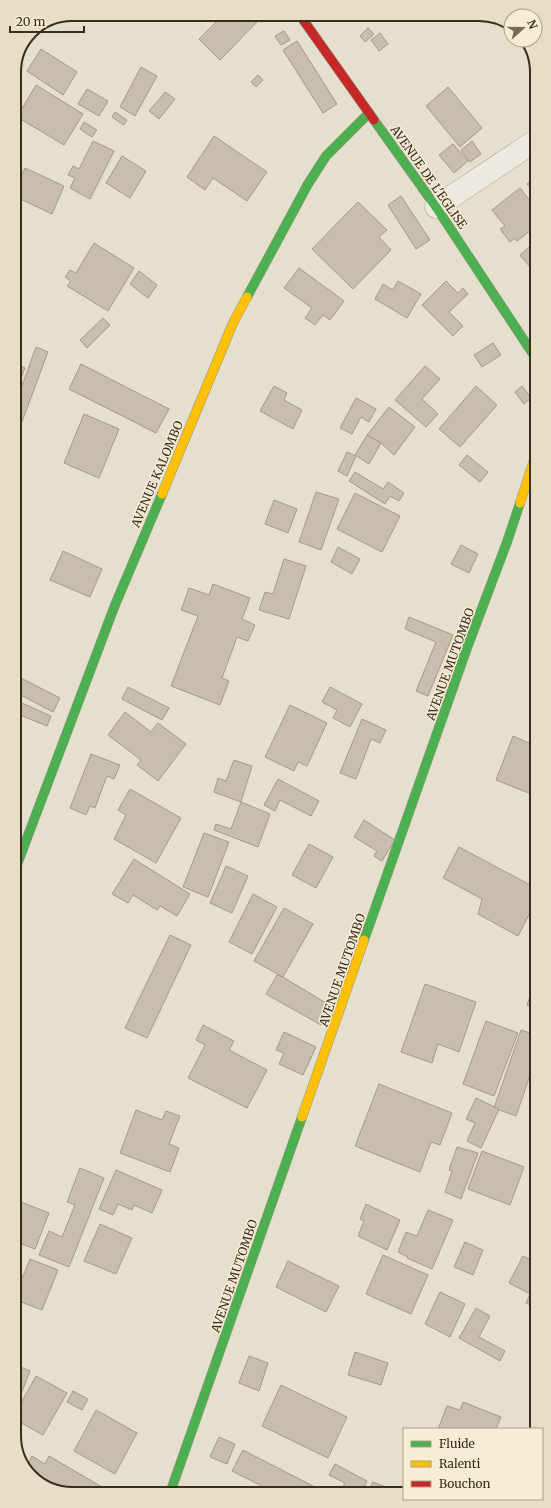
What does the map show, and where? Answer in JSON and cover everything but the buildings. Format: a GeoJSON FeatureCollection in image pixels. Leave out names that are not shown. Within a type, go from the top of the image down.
{"type":"FeatureCollection","features":[{"type":"Feature","properties":{"kind":"street","name":"AVENUE DE L'EGLISE"},"geometry":{"type":"LineString","coordinates":[[304,21],[436,207],[530,349]]}},
{"type":"Feature","properties":{"kind":"street","name":"AVENUE KALOMBO"},"geometry":{"type":"LineString","coordinates":[[21,854],[115,605],[233,323],[308,184],[326,156],[369,113]]}},
{"type":"Feature","properties":{"kind":"street"},"geometry":{"type":"LineString","coordinates":[[436,207],[530,145]]}},
{"type":"Feature","properties":{"kind":"street","name":"AVENUE MUTOMBO"},"geometry":{"type":"LineString","coordinates":[[172,1487],[467,648],[507,542],[530,472]]}},
{"type":"Feature","properties":{"kind":"traffic: fast"},"geometry":{"type":"LineString","coordinates":[[247,297],[308,184],[326,156],[369,113]]}},
{"type":"Feature","properties":{"kind":"traffic: fast"},"geometry":{"type":"LineString","coordinates":[[374,120],[436,207],[530,349]]}},
{"type":"Feature","properties":{"kind":"traffic: fast"},"geometry":{"type":"LineString","coordinates":[[21,854],[115,605],[162,494]]}},
{"type":"Feature","properties":{"kind":"traffic: fast"},"geometry":{"type":"LineString","coordinates":[[364,940],[520,503]]}},
{"type":"Feature","properties":{"kind":"traffic: fast"},"geometry":{"type":"LineString","coordinates":[[172,1487],[302,1117]]}},
{"type":"Feature","properties":{"kind":"traffic: slow"},"geometry":{"type":"LineString","coordinates":[[162,494],[233,323],[247,297]]}},
{"type":"Feature","properties":{"kind":"traffic: slow"},"geometry":{"type":"LineString","coordinates":[[520,503],[530,472]]}},
{"type":"Feature","properties":{"kind":"traffic: slow"},"geometry":{"type":"LineString","coordinates":[[302,1117],[364,940]]}},
{"type":"Feature","properties":{"kind":"traffic: jam"},"geometry":{"type":"LineString","coordinates":[[304,21],[374,120]]}}]}
